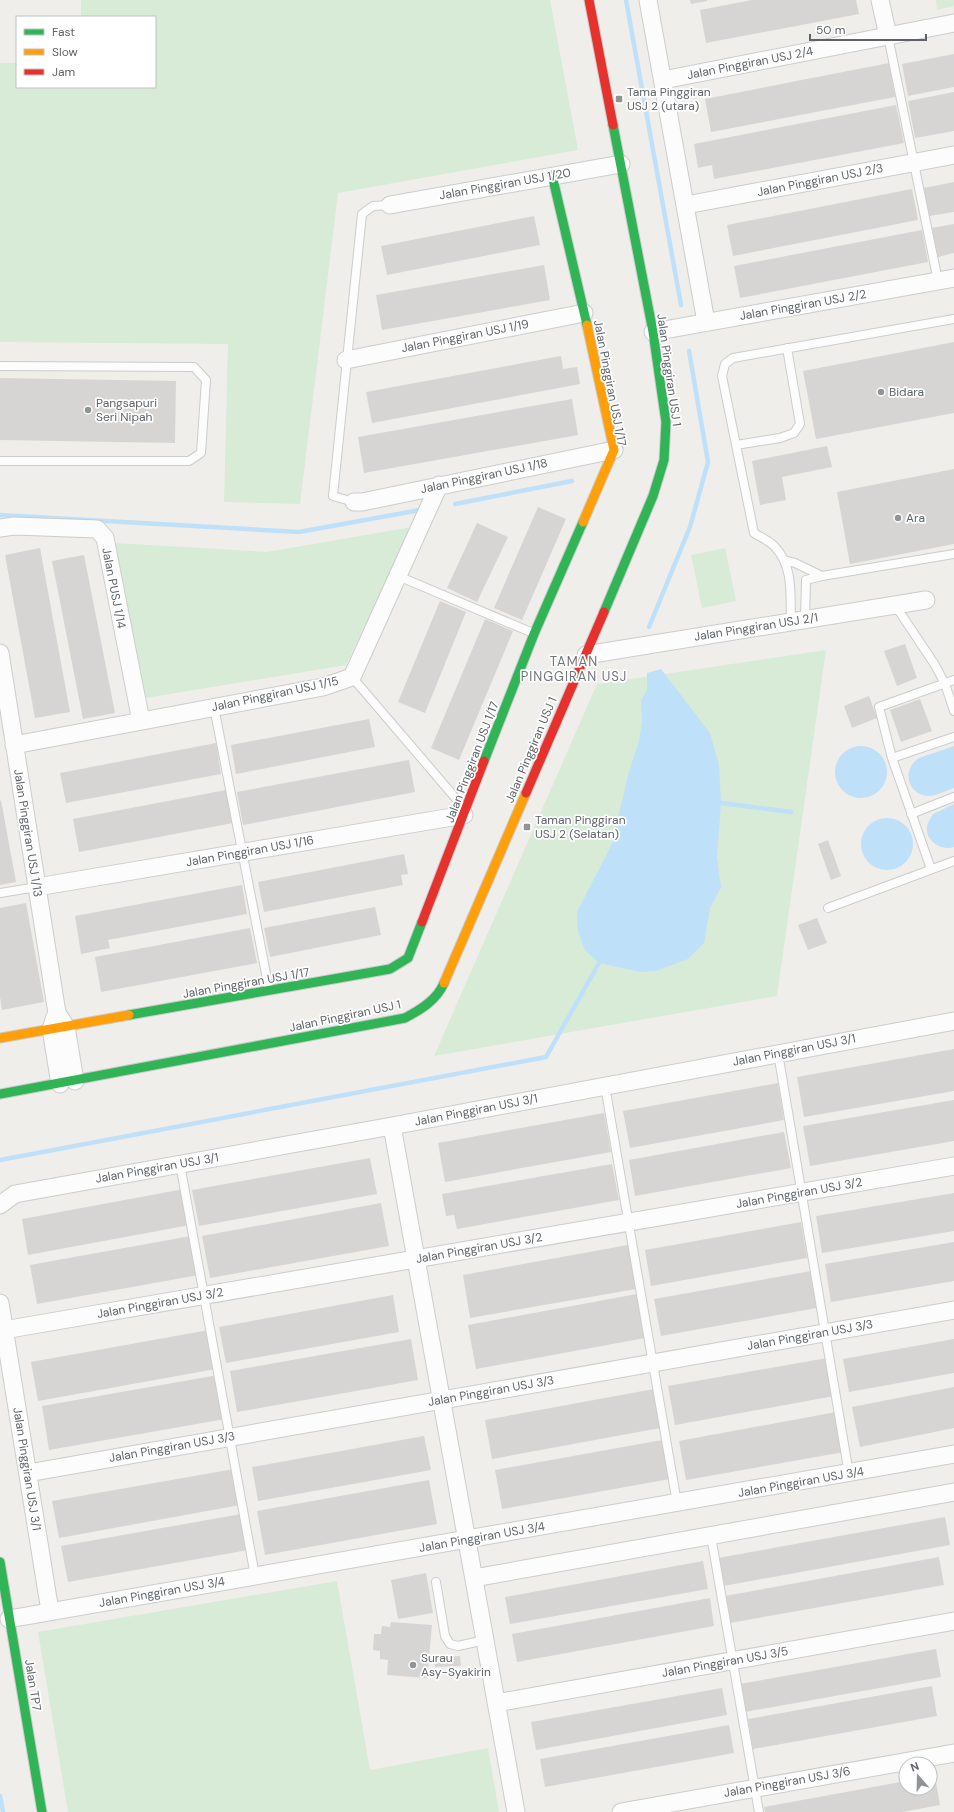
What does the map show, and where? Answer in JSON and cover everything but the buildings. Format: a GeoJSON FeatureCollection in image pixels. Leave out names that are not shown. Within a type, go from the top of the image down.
{"type":"FeatureCollection","features":[{"type":"Feature","properties":{"kind":"street","name":"Jalan Pinggiran USJ 1"},"geometry":{"type":"LineString","coordinates":[[0,1094],[405,1018],[425,1007],[442,988],[586,655],[652,496],[664,460],[666,422],[653,332],[589,0]]}},
{"type":"Feature","properties":{"kind":"street"},"geometry":{"type":"LineString","coordinates":[[648,0],[706,322]]}},
{"type":"Feature","properties":{"kind":"street"},"geometry":{"type":"LineString","coordinates":[[880,0],[888,36]]}},
{"type":"Feature","properties":{"kind":"street","name":"Jalan Pinggiran USJ 2/4"},"geometry":{"type":"LineString","coordinates":[[663,80],[954,23]]}},
{"type":"Feature","properties":{"kind":"street","name":"Jalan Pinggiran USJ 2/3"},"geometry":{"type":"LineString","coordinates":[[686,205],[954,155]]}},
{"type":"Feature","properties":{"kind":"street","name":"Jalan Pinggiran USJ 1/20"},"geometry":{"type":"LineString","coordinates":[[390,205],[620,164]]}},
{"type":"Feature","properties":{"kind":"street","name":"Jalan Pinggiran USJ 1/17"},"geometry":{"type":"LineString","coordinates":[[0,1038],[58,1023],[269,991],[390,969],[408,958],[534,634],[614,450],[552,175]]}},
{"type":"Feature","properties":{"kind":"street","name":"Jalan Pinggiran USJ 2/2"},"geometry":{"type":"LineString","coordinates":[[653,332],[946,279]]}},
{"type":"Feature","properties":{"kind":"street","name":"Jalan Pinggiran USJ 1/19"},"geometry":{"type":"LineString","coordinates":[[346,360],[584,313]]}},
{"type":"Feature","properties":{"kind":"street","name":"Jalan Pinggiran USJ 1/18"},"geometry":{"type":"LineString","coordinates":[[354,502],[362,502],[614,450]]}},
{"type":"Feature","properties":{"kind":"street","name":"Jalan Pinggiran USJ 1/15"},"geometry":{"type":"LineString","coordinates":[[14,745],[323,686],[352,677],[439,485]]}},
{"type":"Feature","properties":{"kind":"street","name":"Jalan PUSJ 1/14"},"geometry":{"type":"LineString","coordinates":[[0,528],[14,526],[97,529],[105,538],[141,721]]}},
{"type":"Feature","properties":{"kind":"street","name":"Jalan Pinggiran USJ 2/1"},"geometry":{"type":"LineString","coordinates":[[586,655],[926,600]]}},
{"type":"Feature","properties":{"kind":"street","name":"Jalan Pinggiran USJ 1/13"},"geometry":{"type":"LineString","coordinates":[[1,661],[67,1082]]}},
{"type":"Feature","properties":{"kind":"street","name":"Jalan Pinggiran USJ 1/16"},"geometry":{"type":"LineString","coordinates":[[37,887],[243,853],[465,813]]}},
{"type":"Feature","properties":{"kind":"street","name":"Jalan Pinggiran USJ 3/1"},"geometry":{"type":"LineString","coordinates":[[0,1204],[15,1194],[392,1126],[954,1021]]}},
{"type":"Feature","properties":{"kind":"street"},"geometry":{"type":"LineString","coordinates":[[392,1126],[516,1812]]}},
{"type":"Feature","properties":{"kind":"street","name":"Jalan Pinggiran USJ 3/2"},"geometry":{"type":"LineString","coordinates":[[4,1330],[954,1166]]}},
{"type":"Feature","properties":{"kind":"street","name":"Jalan Pinggiran USJ 3/1"},"geometry":{"type":"LineString","coordinates":[[0,1303],[50,1611]]}},
{"type":"Feature","properties":{"kind":"street","name":"Jalan Pinggiran USJ 3/3"},"geometry":{"type":"LineString","coordinates":[[28,1472],[954,1310]]}},
{"type":"Feature","properties":{"kind":"street","name":"Jalan Pinggiran USJ 3/4"},"geometry":{"type":"LineString","coordinates":[[9,1619],[848,1474],[954,1454]]}},
{"type":"Feature","properties":{"kind":"street"},"geometry":{"type":"LineString","coordinates":[[474,1578],[954,1492]]}},
{"type":"Feature","properties":{"kind":"street","name":"Jalan TP7"},"geometry":{"type":"LineString","coordinates":[[0,1562],[42,1812]]}},
{"type":"Feature","properties":{"kind":"street","name":"Jalan Pinggiran USJ 3/5"},"geometry":{"type":"LineString","coordinates":[[496,1703],[954,1621]]}},
{"type":"Feature","properties":{"kind":"street","name":"Jalan Pinggiran USJ 3/6"},"geometry":{"type":"LineString","coordinates":[[621,1812],[954,1753]]}},
{"type":"Feature","properties":{"kind":"lane"},"geometry":{"type":"LineString","coordinates":[[888,36],[914,162],[946,279]]}},
{"type":"Feature","properties":{"kind":"lane"},"geometry":{"type":"LineString","coordinates":[[354,502],[333,496],[362,214],[373,206],[390,205]]}},
{"type":"Feature","properties":{"kind":"lane"},"geometry":{"type":"LineString","coordinates":[[798,620],[790,574],[784,560],[775,546],[754,533],[722,376],[725,364],[733,358],[954,319]]}},
{"type":"Feature","properties":{"kind":"lane"},"geometry":{"type":"LineString","coordinates":[[736,445],[780,438],[794,433],[800,424],[787,348]]}},
{"type":"Feature","properties":{"kind":"lane"},"geometry":{"type":"LineString","coordinates":[[0,366],[194,367],[206,380],[201,453],[189,461],[0,461]]}},
{"type":"Feature","properties":{"kind":"lane"},"geometry":{"type":"LineString","coordinates":[[798,620],[806,580],[954,554]]}},
{"type":"Feature","properties":{"kind":"lane"},"geometry":{"type":"LineString","coordinates":[[784,560],[795,563],[822,576]]}},
{"type":"Feature","properties":{"kind":"lane"},"geometry":{"type":"LineString","coordinates":[[398,576],[534,634]]}},
{"type":"Feature","properties":{"kind":"lane"},"geometry":{"type":"LineString","coordinates":[[895,605],[935,665],[954,711]]}},
{"type":"Feature","properties":{"kind":"lane"},"geometry":{"type":"LineString","coordinates":[[352,677],[465,813]]}},
{"type":"Feature","properties":{"kind":"lane"},"geometry":{"type":"LineString","coordinates":[[931,869],[892,758],[879,707],[954,680]]}},
{"type":"Feature","properties":{"kind":"lane"},"geometry":{"type":"LineString","coordinates":[[214,707],[269,991]]}},
{"type":"Feature","properties":{"kind":"lane"},"geometry":{"type":"LineString","coordinates":[[892,758],[954,737]]}},
{"type":"Feature","properties":{"kind":"lane"},"geometry":{"type":"LineString","coordinates":[[912,814],[954,797]]}},
{"type":"Feature","properties":{"kind":"lane"},"geometry":{"type":"LineString","coordinates":[[828,908],[954,861]]}},
{"type":"Feature","properties":{"kind":"lane"},"geometry":{"type":"LineString","coordinates":[[0,893],[37,887]]}},
{"type":"Feature","properties":{"kind":"lane"},"geometry":{"type":"LineString","coordinates":[[778,1053],[823,1332],[848,1474]]}},
{"type":"Feature","properties":{"kind":"lane"},"geometry":{"type":"LineString","coordinates":[[605,1086],[677,1503]]}},
{"type":"Feature","properties":{"kind":"lane"},"geometry":{"type":"LineString","coordinates":[[180,1164],[231,1436],[255,1576]]}},
{"type":"Feature","properties":{"kind":"lane"},"geometry":{"type":"LineString","coordinates":[[711,1536],[759,1812]]}},
{"type":"Feature","properties":{"kind":"lane"},"geometry":{"type":"LineString","coordinates":[[436,1582],[445,1636],[450,1644],[458,1646],[485,1640]]}},
{"type":"Feature","properties":{"kind":"green space"},"geometry":{"type":"Polygon","coordinates":[[[81,0],[550,0],[578,150],[338,193],[300,504],[224,502],[228,344],[0,342],[0,63],[16,63],[16,88],[156,88],[156,16],[81,16],[81,0]]]}},
{"type":"Feature","properties":{"kind":"green space"},"geometry":{"type":"Polygon","coordinates":[[[936,0],[954,0],[954,6],[937,10],[936,0]]]}},
{"type":"Feature","properties":{"kind":"green space"},"geometry":{"type":"Polygon","coordinates":[[[412,527],[346,665],[146,698],[115,543],[267,552],[412,527]]]}},
{"type":"Feature","properties":{"kind":"green space"},"geometry":{"type":"Polygon","coordinates":[[[725,548],[736,601],[702,608],[691,555],[725,548]]]}},
{"type":"Feature","properties":{"kind":"green space"},"geometry":{"type":"Polygon","coordinates":[[[826,650],[777,996],[434,1056],[597,684],[826,650]]]}},
{"type":"Feature","properties":{"kind":"green space"},"geometry":{"type":"Polygon","coordinates":[[[337,1581],[370,1770],[488,1748],[499,1812],[68,1812],[38,1632],[337,1581]]]}},
{"type":"Feature","properties":{"kind":"water"},"geometry":{"type":"Polygon","coordinates":[[[661,669],[710,733],[719,765],[721,803],[717,858],[721,887],[710,908],[704,943],[688,959],[656,971],[641,972],[599,963],[585,950],[578,932],[577,912],[612,844],[629,771],[639,741],[642,722],[641,700],[647,690],[647,673],[661,669]]]}},
{"type":"Feature","properties":{"kind":"water"},"geometry":{"type":"Polygon","coordinates":[[[861,746],[875,750],[883,758],[887,772],[883,786],[875,794],[861,798],[847,794],[839,786],[835,772],[839,758],[847,750],[861,746]]]}},
{"type":"Feature","properties":{"kind":"water"},"geometry":{"type":"Polygon","coordinates":[[[954,746],[954,788],[930,796],[920,794],[914,790],[909,780],[909,774],[910,768],[914,763],[919,758],[954,746]]]}},
{"type":"Feature","properties":{"kind":"water"},"geometry":{"type":"Polygon","coordinates":[[[954,804],[954,847],[941,847],[930,839],[927,831],[928,824],[933,814],[954,804]]]}},
{"type":"Feature","properties":{"kind":"water"},"geometry":{"type":"Polygon","coordinates":[[[887,818],[901,822],[909,830],[913,844],[909,858],[901,866],[887,870],[873,866],[865,858],[861,844],[865,830],[873,822],[887,818]]]}},
{"type":"Feature","properties":{"kind":"waterway"},"geometry":{"type":"LineString","coordinates":[[626,0],[681,305]]}},
{"type":"Feature","properties":{"kind":"waterway"},"geometry":{"type":"LineString","coordinates":[[649,627],[690,527],[708,462],[689,351]]}},
{"type":"Feature","properties":{"kind":"waterway"},"geometry":{"type":"LineString","coordinates":[[455,504],[572,481]]}},
{"type":"Feature","properties":{"kind":"waterway"},"geometry":{"type":"LineString","coordinates":[[0,515],[299,532],[420,510]]}},
{"type":"Feature","properties":{"kind":"waterway"},"geometry":{"type":"LineString","coordinates":[[721,803],[791,812]]}},
{"type":"Feature","properties":{"kind":"waterway"},"geometry":{"type":"LineString","coordinates":[[0,1160],[546,1057],[599,963]]}},
{"type":"Feature","properties":{"kind":"waterway"},"geometry":{"type":"LineString","coordinates":[[0,1796],[3,1812]]}},
{"type":"Feature","properties":{"kind":"traffic: fast"},"geometry":{"type":"LineString","coordinates":[[604,612],[653,496],[664,460],[666,422],[653,332],[613,125]]}},
{"type":"Feature","properties":{"kind":"traffic: fast"},"geometry":{"type":"LineString","coordinates":[[552,175],[587,325]]}},
{"type":"Feature","properties":{"kind":"traffic: fast"},"geometry":{"type":"LineString","coordinates":[[484,761],[534,634],[583,522]]}},
{"type":"Feature","properties":{"kind":"traffic: fast"},"geometry":{"type":"LineString","coordinates":[[129,1015],[390,969],[408,958],[422,922]]}},
{"type":"Feature","properties":{"kind":"traffic: fast"},"geometry":{"type":"LineString","coordinates":[[0,1094],[405,1018],[422,1008],[433,999],[444,983]]}},
{"type":"Feature","properties":{"kind":"traffic: fast"},"geometry":{"type":"LineString","coordinates":[[0,1562],[42,1812]]}},
{"type":"Feature","properties":{"kind":"traffic: slow"},"geometry":{"type":"LineString","coordinates":[[583,522],[614,450],[587,325]]}},
{"type":"Feature","properties":{"kind":"traffic: slow"},"geometry":{"type":"LineString","coordinates":[[444,983],[526,793]]}},
{"type":"Feature","properties":{"kind":"traffic: slow"},"geometry":{"type":"LineString","coordinates":[[0,1038],[129,1015]]}},
{"type":"Feature","properties":{"kind":"traffic: jam"},"geometry":{"type":"LineString","coordinates":[[589,0],[613,125]]}},
{"type":"Feature","properties":{"kind":"traffic: jam"},"geometry":{"type":"LineString","coordinates":[[526,793],[604,612]]}},
{"type":"Feature","properties":{"kind":"traffic: jam"},"geometry":{"type":"LineString","coordinates":[[422,922],[484,761]]}},
{"type":"Feature","properties":{"kind":"place","name":"Tama Pinggiran USJ 2 (utara)"},"geometry":{"type":"Point","coordinates":[619,99]}},
{"type":"Feature","properties":{"kind":"place","name":"Bidara"},"geometry":{"type":"Point","coordinates":[881,392]}},
{"type":"Feature","properties":{"kind":"place","name":"Pangsapuri Seri Nipah"},"geometry":{"type":"Point","coordinates":[88,410]}},
{"type":"Feature","properties":{"kind":"place","name":"Ara"},"geometry":{"type":"Point","coordinates":[898,518]}},
{"type":"Feature","properties":{"kind":"place","name":"Taman Pinggiran USJ 2 (Selatan)"},"geometry":{"type":"Point","coordinates":[527,827]}},
{"type":"Feature","properties":{"kind":"place","name":"Surau Asy-Syakirin"},"geometry":{"type":"Point","coordinates":[413,1665]}},
{"type":"Feature","properties":{"kind":"district","name":"TAMAN PINGGIRAN USJ"},"geometry":{"type":"Point","coordinates":[574,668]}}]}
